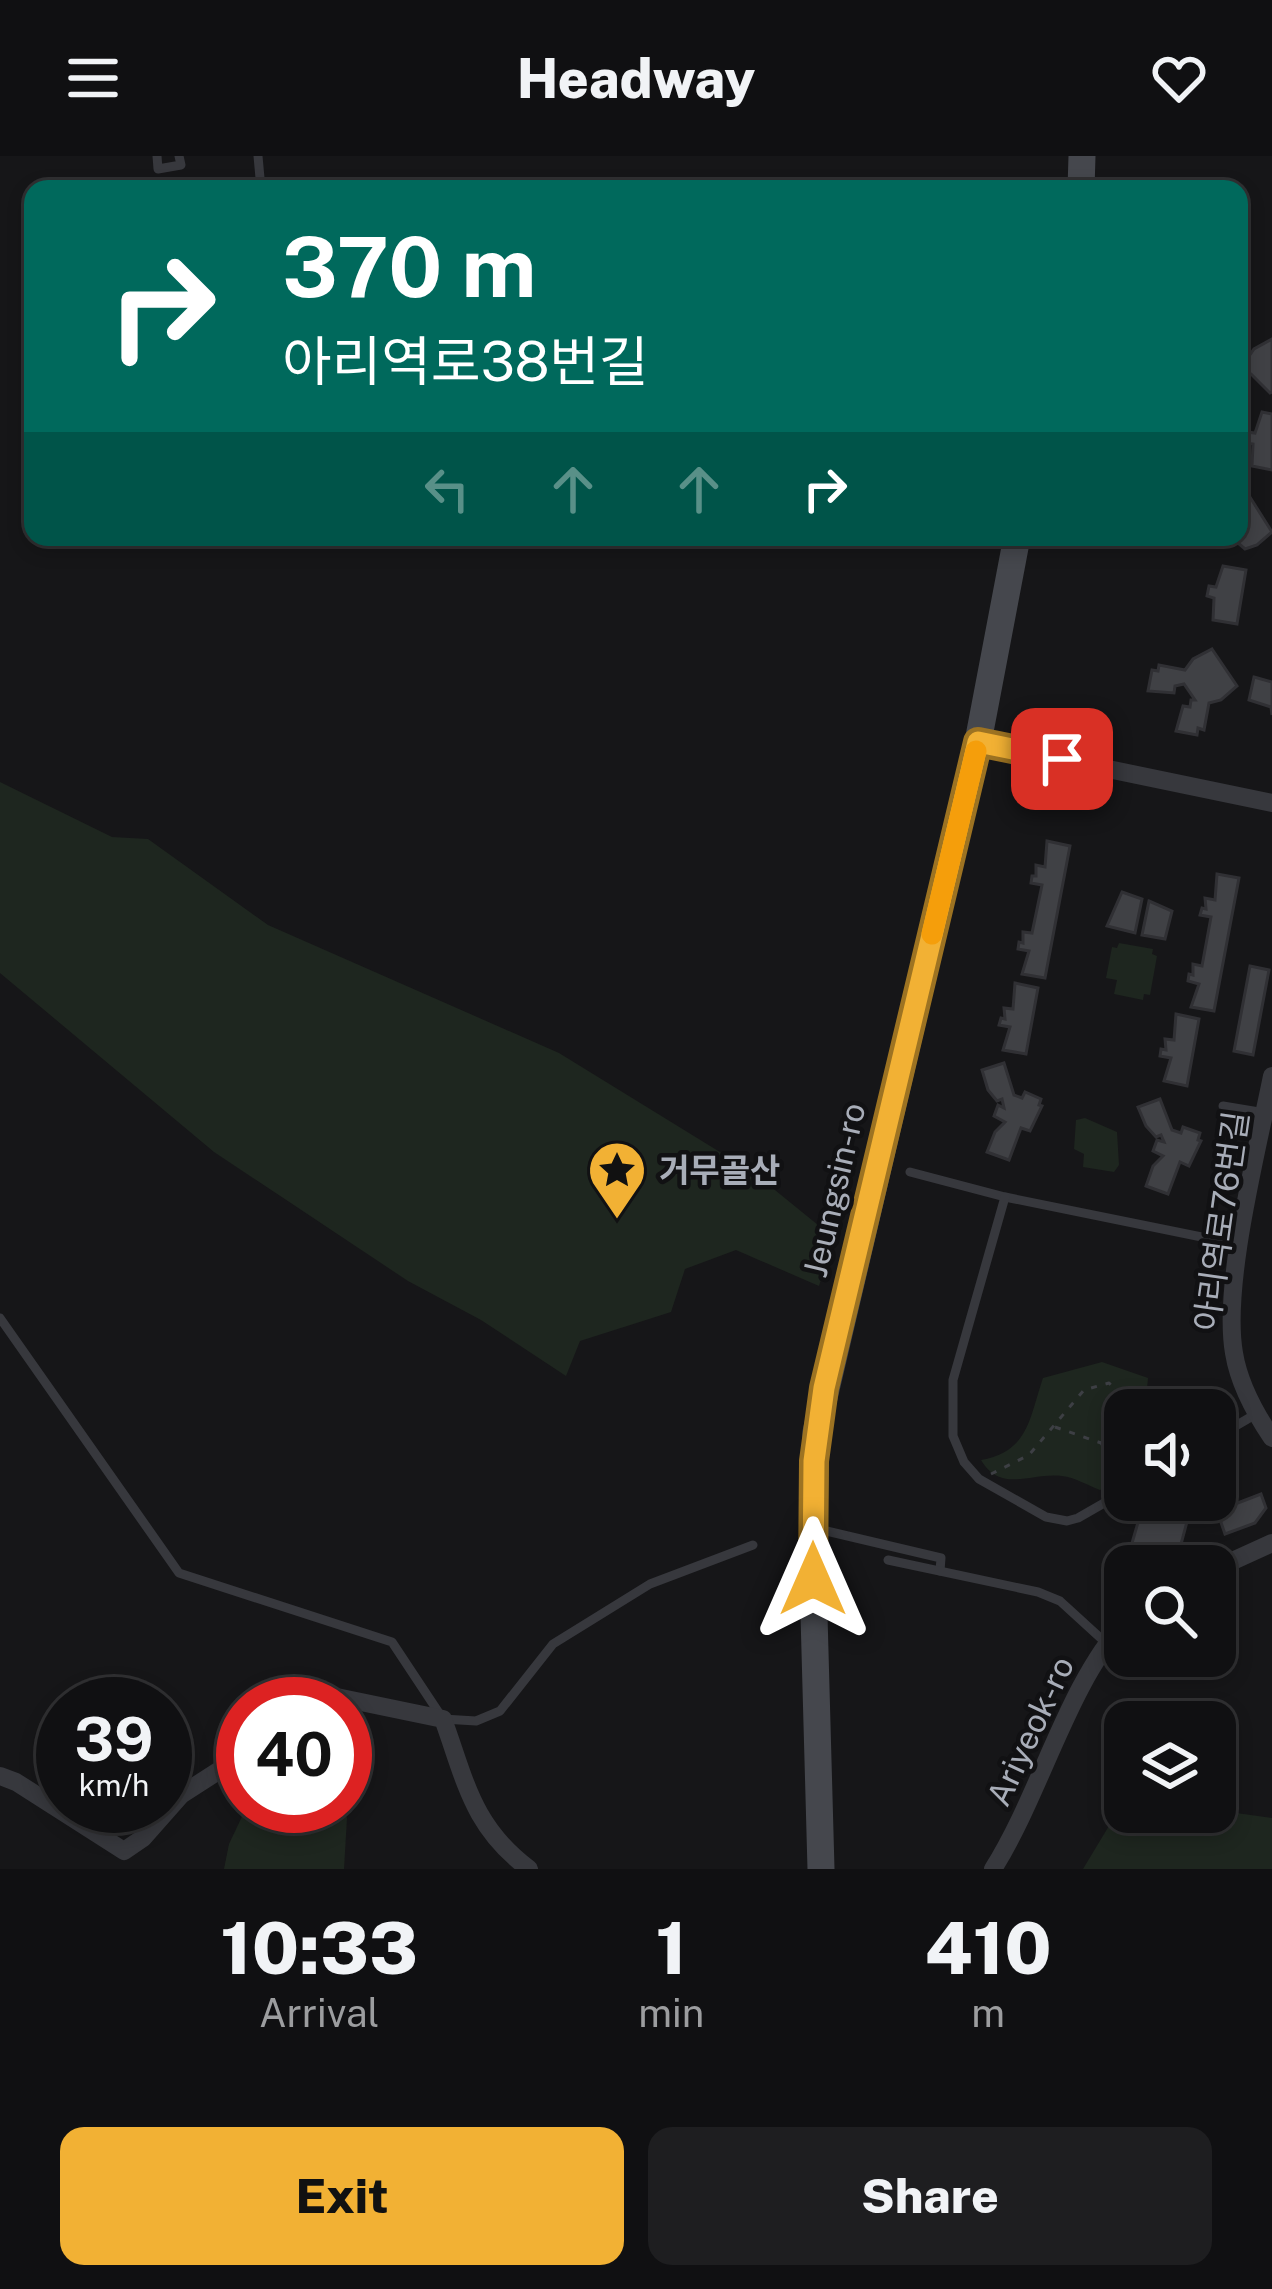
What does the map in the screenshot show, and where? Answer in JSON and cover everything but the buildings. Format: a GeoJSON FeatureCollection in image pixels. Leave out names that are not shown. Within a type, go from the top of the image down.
{"type":"FeatureCollection","features":[{"type":"Feature","properties":{"kind":"street","name":"Jeungsin-ro"},"geometry":{"type":"LineString","coordinates":[[821,1869],[813,1528],[816,1432],[978,742],[1015,546]]}},
{"type":"Feature","properties":{"kind":"street"},"geometry":{"type":"LineString","coordinates":[[978,742],[1272,803]]}},
{"type":"Feature","properties":{"kind":"street","name":"아리역로76번길"},"geometry":{"type":"LineString","coordinates":[[1272,1076],[1234,1289],[1234,1352],[1256,1414],[1272,1438]]}},
{"type":"Feature","properties":{"kind":"street"},"geometry":{"type":"LineString","coordinates":[[1236,1559],[1272,1543]]}},
{"type":"Feature","properties":{"kind":"street","name":"Ariyeok-ro"},"geometry":{"type":"LineString","coordinates":[[993,1869],[1025,1815],[1104,1647]]}},
{"type":"Feature","properties":{"kind":"street"},"geometry":{"type":"LineString","coordinates":[[372,1704],[443,1719],[486,1829],[529,1869]]}},
{"type":"Feature","properties":{"kind":"street"},"geometry":{"type":"LineString","coordinates":[[0,1777],[16,1782],[124,1851],[143,1838],[181,1795],[216,1772]]}},
{"type":"Feature","properties":{"kind":"lane"},"geometry":{"type":"LineString","coordinates":[[157,156],[158,169],[181,165],[179,156]]}},
{"type":"Feature","properties":{"kind":"lane"},"geometry":{"type":"LineString","coordinates":[[1223,1106],[1265,1113]]}},
{"type":"Feature","properties":{"kind":"lane"},"geometry":{"type":"LineString","coordinates":[[910,1172],[1004,1197],[1241,1245]]}},
{"type":"Feature","properties":{"kind":"lane"},"geometry":{"type":"LineString","coordinates":[[1004,1197],[950,1395],[953,1436],[964,1462],[979,1479],[1056,1520],[1078,1518],[1104,1504]]}},
{"type":"Feature","properties":{"kind":"lane"},"geometry":{"type":"LineString","coordinates":[[0,1318],[179,1573],[392,1642],[443,1719],[476,1721],[500,1711],[554,1644],[650,1584],[753,1545]]}},
{"type":"Feature","properties":{"kind":"lane"},"geometry":{"type":"LineString","coordinates":[[1236,1426],[1256,1414]]}},
{"type":"Feature","properties":{"kind":"lane"},"geometry":{"type":"LineString","coordinates":[[813,1528],[941,1558],[940,1571]]}},
{"type":"Feature","properties":{"kind":"lane"},"geometry":{"type":"LineString","coordinates":[[887,1560],[1038,1592],[1060,1601],[1104,1641]]}},
{"type":"Feature","properties":{"kind":"path"},"geometry":{"type":"LineString","coordinates":[[979,1479],[1029,1455],[1093,1385],[1109,1383],[1114,1389]]}},
{"type":"Feature","properties":{"kind":"path"},"geometry":{"type":"LineString","coordinates":[[1053,1426],[1104,1448]]}},
{"type":"Feature","properties":{"kind":"path"},"geometry":{"type":"LineString","coordinates":[[1101,1443],[1104,1440]]}},
{"type":"Feature","properties":{"kind":"shaded area"},"geometry":{"type":"Polygon","coordinates":[[[0,782],[112,837],[148,839],[268,925],[559,1053],[754,1173],[834,1238],[819,1286],[736,1250],[685,1269],[671,1312],[580,1341],[566,1376],[481,1320],[408,1281],[214,1152],[0,973],[0,782]]]}},
{"type":"Feature","properties":{"kind":"shaded area"},"geometry":{"type":"Polygon","coordinates":[[[1119,943],[1153,949],[1157,956],[1150,995],[1144,994],[1143,1000],[1114,994],[1117,980],[1106,978],[1112,947],[1119,943]]]}},
{"type":"Feature","properties":{"kind":"shaded area"},"geometry":{"type":"Polygon","coordinates":[[[1085,1118],[1117,1132],[1119,1165],[1114,1172],[1083,1167],[1084,1154],[1074,1149],[1076,1120],[1085,1118]]]}},
{"type":"Feature","properties":{"kind":"shaded area"},"geometry":{"type":"Polygon","coordinates":[[[1102,1362],[1148,1378],[1147,1389],[1104,1389],[1104,1488],[1100,1490],[1067,1477],[1008,1479],[981,1460],[997,1456],[1018,1441],[1043,1378],[1102,1362]]]}},
{"type":"Feature","properties":{"kind":"shaded area"},"geometry":{"type":"Polygon","coordinates":[[[1236,1813],[1272,1818],[1272,1869],[1083,1869],[1105,1833],[1236,1833],[1236,1813]]]}},
{"type":"Feature","properties":{"kind":"shaded area"},"geometry":{"type":"Polygon","coordinates":[[[234,1833],[346,1833],[344,1869],[224,1869],[234,1833]]]}},
{"type":"Feature","properties":{"kind":"slow traffic"},"geometry":{"type":"LineString","coordinates":[[932,934],[976,751]]}},
{"type":"Feature","properties":{"kind":"place","name":"거무골산"},"geometry":{"type":"Point","coordinates":[617,1221]}},
{"type":"Feature","properties":{"kind":"route"},"geometry":{"type":"LineString","coordinates":[[813,1579],[814,1461],[824,1388],[978,742],[1062,759]]}}]}
